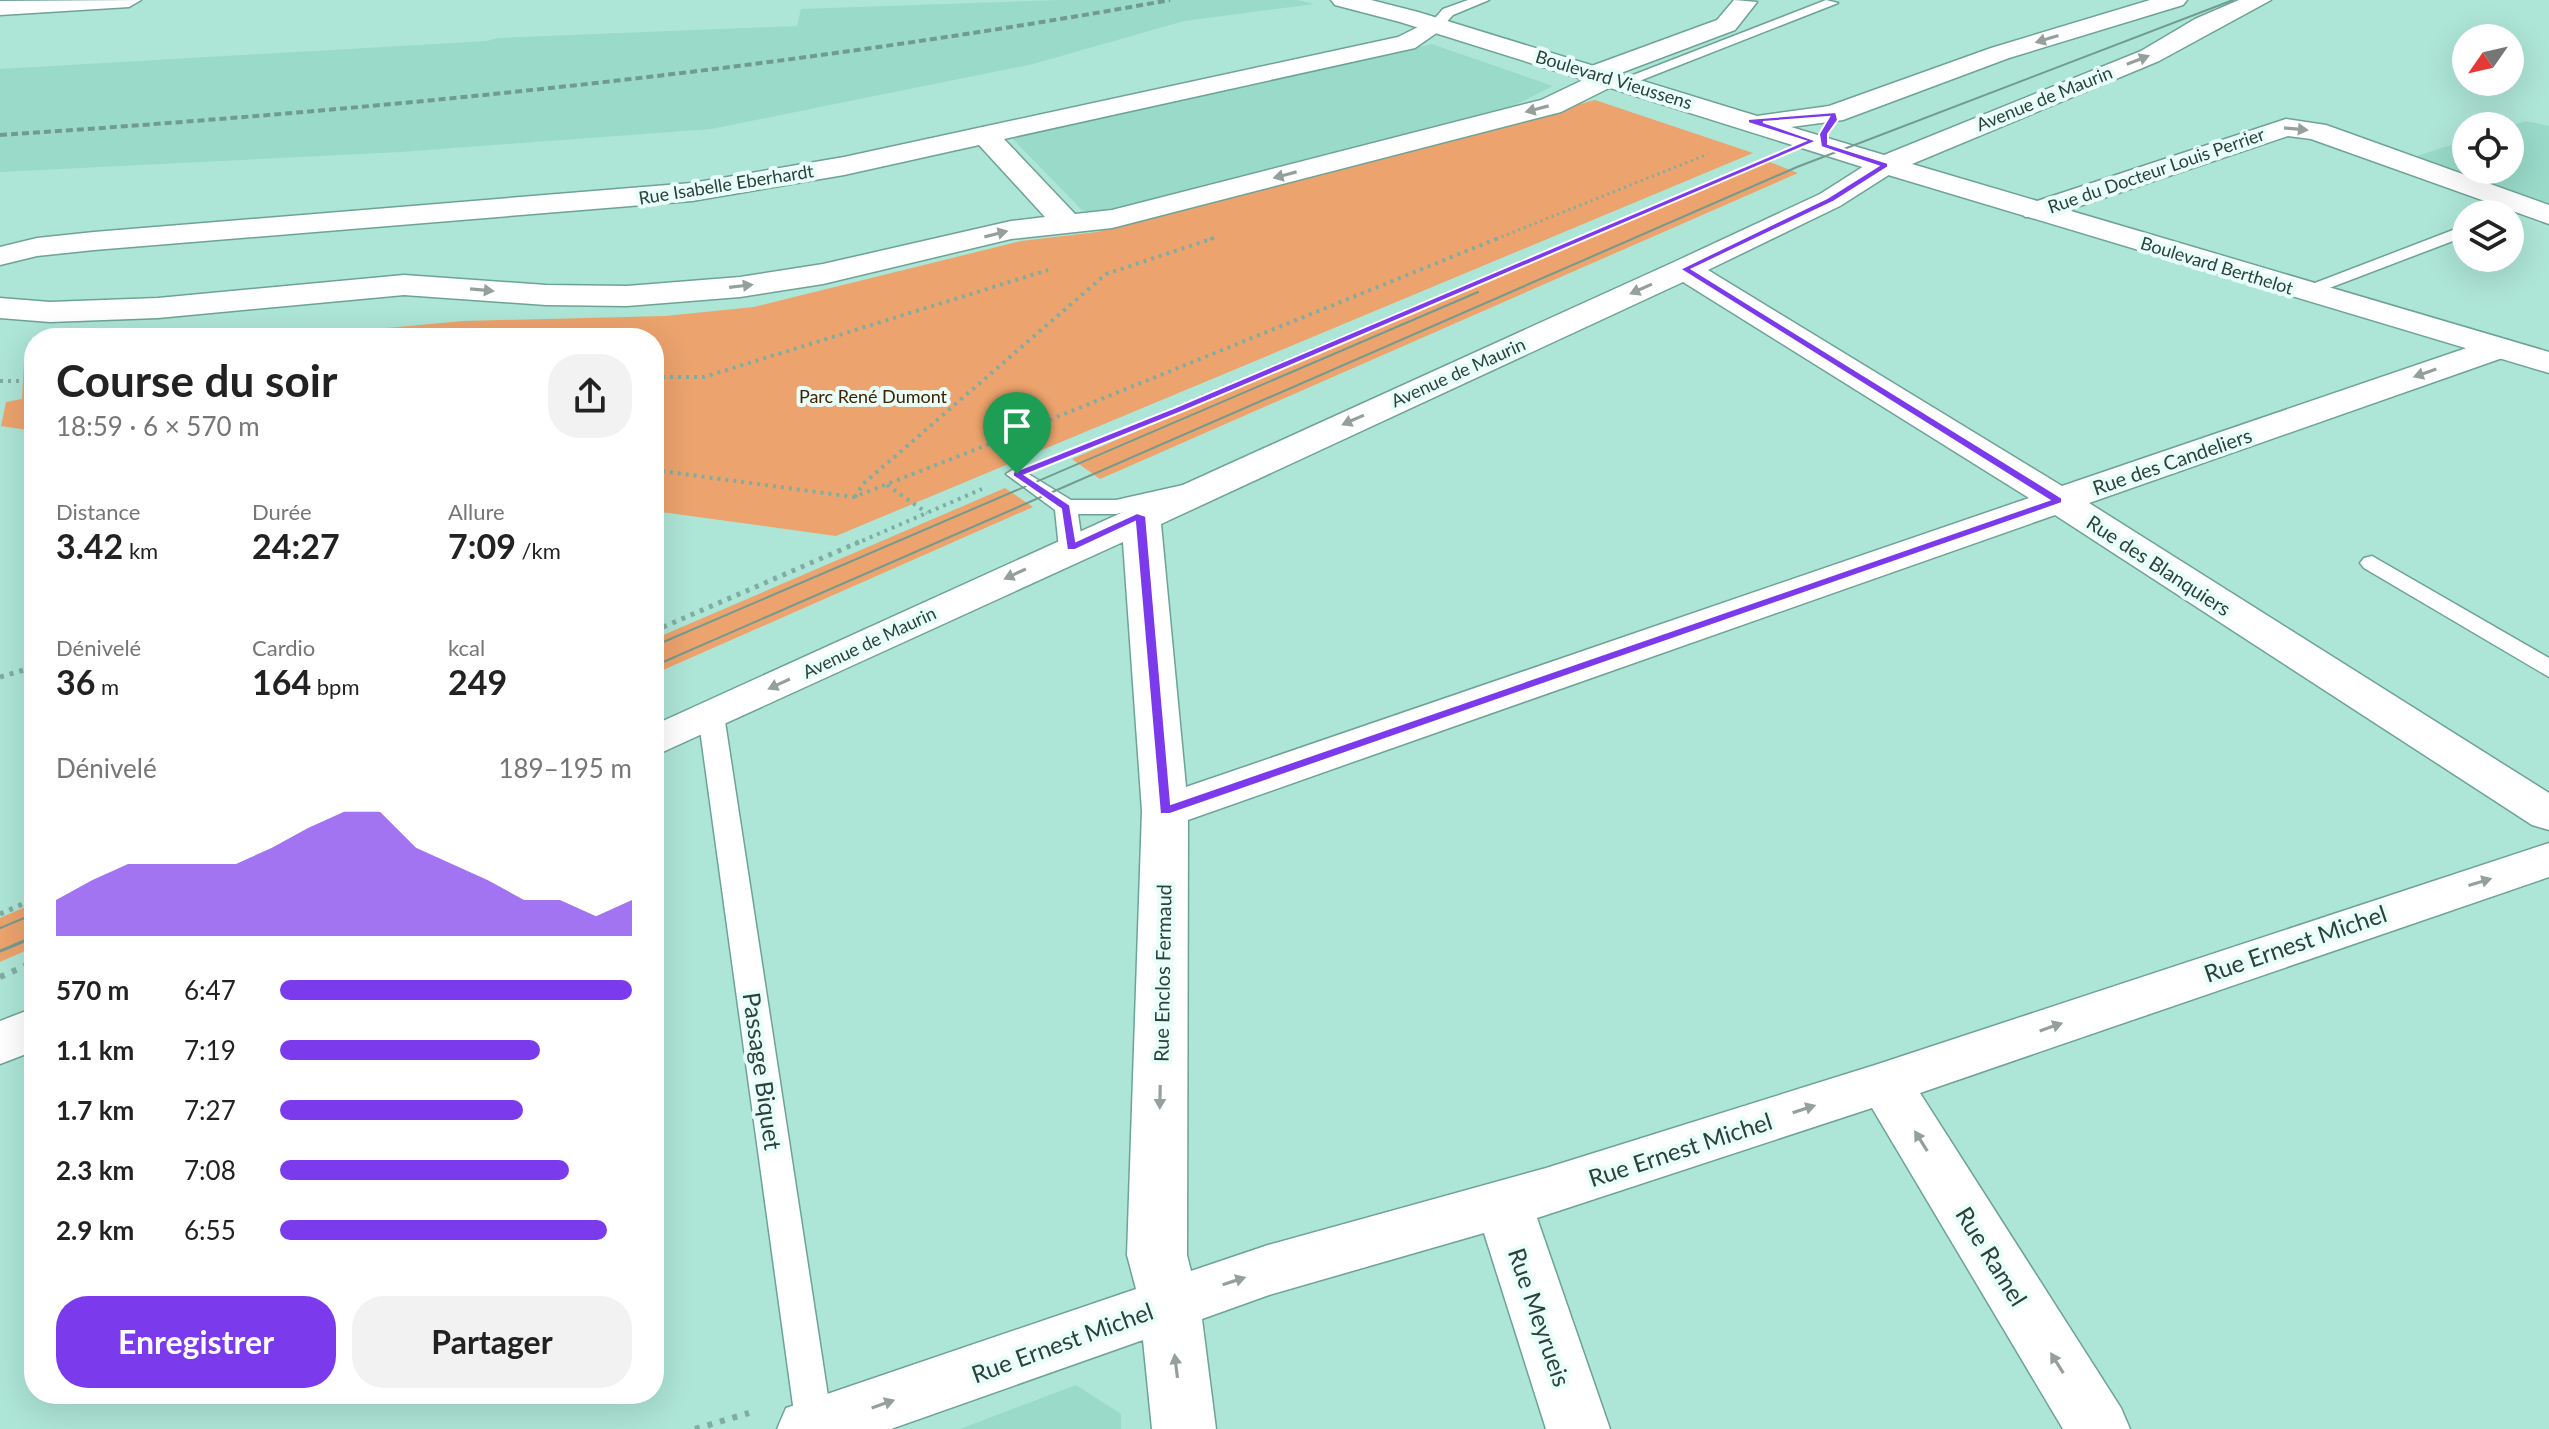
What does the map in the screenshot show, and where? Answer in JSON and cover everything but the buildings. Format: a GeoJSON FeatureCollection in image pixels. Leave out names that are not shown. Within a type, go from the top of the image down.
{"type":"FeatureCollection","features":[{"type":"Feature","properties":{"kind":"street"},"geometry":{"type":"LineString","coordinates":[[0,8],[129,0]]}},
{"type":"Feature","properties":{"kind":"street","name":"Boulevard Vieussens"},"geometry":{"type":"LineString","coordinates":[[1343,0],[1436,25],[1885,165]]}},
{"type":"Feature","properties":{"kind":"street"},"geometry":{"type":"LineString","coordinates":[[1750,121],[1833,114],[2000,53],[2175,0]]}},
{"type":"Feature","properties":{"kind":"street","name":"Avenue de Maurin"},"geometry":{"type":"LineString","coordinates":[[664,737],[1206,486],[1685,269],[1830,200],[1885,165],[2150,56],[2204,24],[2259,0]]}},
{"type":"Feature","properties":{"kind":"street"},"geometry":{"type":"LineString","coordinates":[[0,308],[50,312],[158,308],[404,285],[546,295],[627,296],[740,287],[823,274],[1011,230],[1127,216],[1551,106],[1726,25],[1745,2]]}},
{"type":"Feature","properties":{"kind":"street","name":"Rue Isabelle Eberhardt"},"geometry":{"type":"LineString","coordinates":[[0,256],[37,247],[94,241],[680,194],[844,166],[1406,43],[1436,25]]}},
{"type":"Feature","properties":{"kind":"street"},"geometry":{"type":"LineString","coordinates":[[1819,143],[1834,120],[1833,114]]}},
{"type":"Feature","properties":{"kind":"street","name":"Rue du Docteur Louis Perrier"},"geometry":{"type":"LineString","coordinates":[[2036,211],[2286,127],[2316,131],[2528,212]]}},
{"type":"Feature","properties":{"kind":"street"},"geometry":{"type":"LineString","coordinates":[[984,134],[1069,225]]}},
{"type":"Feature","properties":{"kind":"street","name":"Boulevard Berthelot"},"geometry":{"type":"LineString","coordinates":[[1885,165],[2549,363]]}},
{"type":"Feature","properties":{"kind":"street","name":"Rue des Blanquiers"},"geometry":{"type":"LineString","coordinates":[[1685,269],[2058,500],[2549,814]]}},
{"type":"Feature","properties":{"kind":"street","name":"Rue des Candeliers"},"geometry":{"type":"LineString","coordinates":[[1165,811],[2499,348]]}},
{"type":"Feature","properties":{"kind":"street","name":"Rue Enclos Fermaud"},"geometry":{"type":"LineString","coordinates":[[1141,516],[1165,811],[1157,1255],[1170,1303],[1184,1429]]}},
{"type":"Feature","properties":{"kind":"street","name":"Rue Ernest Michel"},"geometry":{"type":"LineString","coordinates":[[812,1428],[1268,1270],[1504,1205],[1885,1083],[2411,903],[2549,860]]}},
{"type":"Feature","properties":{"kind":"street"},"geometry":{"type":"LineString","coordinates":[[0,1044],[24,1033]]}},
{"type":"Feature","properties":{"kind":"street","name":"Rue Ramel"},"geometry":{"type":"LineString","coordinates":[[1885,1083],[2098,1429]]}},
{"type":"Feature","properties":{"kind":"street","name":"Rue Meyrueis"},"geometry":{"type":"LineString","coordinates":[[1504,1205],[1578,1429]]}},
{"type":"Feature","properties":{"kind":"lane"},"geometry":{"type":"LineString","coordinates":[[1436,25],[1448,12],[1482,0]]}},
{"type":"Feature","properties":{"kind":"lane"},"geometry":{"type":"LineString","coordinates":[[1609,78],[1831,3]]}},
{"type":"Feature","properties":{"kind":"lane"},"geometry":{"type":"LineString","coordinates":[[2304,291],[2452,235]]}},
{"type":"Feature","properties":{"kind":"lane"},"geometry":{"type":"LineString","coordinates":[[1017,474],[1066,507],[1116,507],[1206,486]]}},
{"type":"Feature","properties":{"kind":"lane"},"geometry":{"type":"LineString","coordinates":[[1066,507],[1071,548]]}},
{"type":"Feature","properties":{"kind":"lane"},"geometry":{"type":"LineString","coordinates":[[2372,563],[2549,669]]}},
{"type":"Feature","properties":{"kind":"lane","name":"Passage Biquet"},"geometry":{"type":"LineString","coordinates":[[711,715],[812,1428]]}},
{"type":"Feature","properties":{"kind":"path"},"geometry":{"type":"LineString","coordinates":[[664,627],[1771,156],[1819,143]]}},
{"type":"Feature","properties":{"kind":"path"},"geometry":{"type":"LineString","coordinates":[[664,471],[854,497],[1711,153]]}},
{"type":"Feature","properties":{"kind":"path"},"geometry":{"type":"LineString","coordinates":[[854,497],[863,484],[1106,274],[1225,235]]}},
{"type":"Feature","properties":{"kind":"path"},"geometry":{"type":"LineString","coordinates":[[0,381],[24,381]]}},
{"type":"Feature","properties":{"kind":"path"},"geometry":{"type":"LineString","coordinates":[[886,485],[927,513]]}},
{"type":"Feature","properties":{"kind":"path"},"geometry":{"type":"LineString","coordinates":[[0,677],[24,670]]}},
{"type":"Feature","properties":{"kind":"path"},"geometry":{"type":"LineString","coordinates":[[0,914],[24,903]]}},
{"type":"Feature","properties":{"kind":"path"},"geometry":{"type":"LineString","coordinates":[[0,977],[24,966]]}},
{"type":"Feature","properties":{"kind":"shaded area"},"geometry":{"type":"Polygon","coordinates":[[[1059,0],[1298,0],[1314,4],[1184,21],[1033,64],[711,129],[400,152],[0,172],[0,69],[498,38],[797,26],[801,9],[1059,0]]]}},
{"type":"Feature","properties":{"kind":"shaded area"},"geometry":{"type":"Polygon","coordinates":[[[1432,44],[1553,86],[1507,109],[1125,210],[1095,213],[1082,210],[1011,137],[1432,44]]]}},
{"type":"Feature","properties":{"kind":"shaded area"},"geometry":{"type":"Polygon","coordinates":[[[2524,122],[2549,126],[2549,205],[2490,184],[2524,184],[2524,122]]]}},
{"type":"Feature","properties":{"kind":"shaded area"},"geometry":{"type":"Polygon","coordinates":[[[2452,145],[2452,171],[2414,157],[2452,145]]]}},
{"type":"Feature","properties":{"kind":"shaded area"},"geometry":{"type":"Polygon","coordinates":[[[1076,1385],[1121,1414],[1121,1429],[960,1429],[1076,1385]]]}},
{"type":"Feature","properties":{"kind":"green space","name":"Parc René Dumont"},"geometry":{"type":"Polygon","coordinates":[[[1595,100],[1753,153],[836,536],[664,512],[664,328],[387,328],[463,321],[665,316],[754,307],[1021,241],[1097,232],[1595,100]]]}},
{"type":"Feature","properties":{"kind":"green space"},"geometry":{"type":"Polygon","coordinates":[[[1767,161],[1798,173],[1100,479],[1072,459],[1767,161]]]}},
{"type":"Feature","properties":{"kind":"green space"},"geometry":{"type":"Polygon","coordinates":[[[24,361],[24,429],[1,426],[6,402],[22,399],[24,361]]]}},
{"type":"Feature","properties":{"kind":"green space"},"geometry":{"type":"Polygon","coordinates":[[[1005,488],[1033,507],[664,670],[664,635],[1005,488]]]}},
{"type":"Feature","properties":{"kind":"green space"},"geometry":{"type":"Polygon","coordinates":[[[24,907],[24,951],[0,962],[0,918],[24,907]]]}},
{"type":"Feature","properties":{"kind":"tram line"},"geometry":{"type":"LineString","coordinates":[[664,662],[1797,167],[2233,0]]}},
{"type":"Feature","properties":{"kind":"tram line"},"geometry":{"type":"LineString","coordinates":[[664,642],[1478,292]]}},
{"type":"Feature","properties":{"kind":"tram line"},"geometry":{"type":"LineString","coordinates":[[0,928],[24,918]]}},
{"type":"Feature","properties":{"kind":"tram line"},"geometry":{"type":"LineString","coordinates":[[0,951],[24,941]]}},
{"type":"Feature","properties":{"kind":"railway"},"geometry":{"type":"LineString","coordinates":[[0,135],[294,113],[587,84],[879,47],[1170,0]]}},
{"type":"Feature","properties":{"kind":"route"},"geometry":{"type":"LineString","coordinates":[[1833,114],[1834,120],[1824,134],[1824,145],[1885,165],[1830,200],[1685,269],[1703,277],[2058,500],[1165,811],[1141,516],[1071,548],[1066,507],[1017,474],[1180,409],[1771,156],[1813,141],[1750,121],[1833,114]]}}]}
